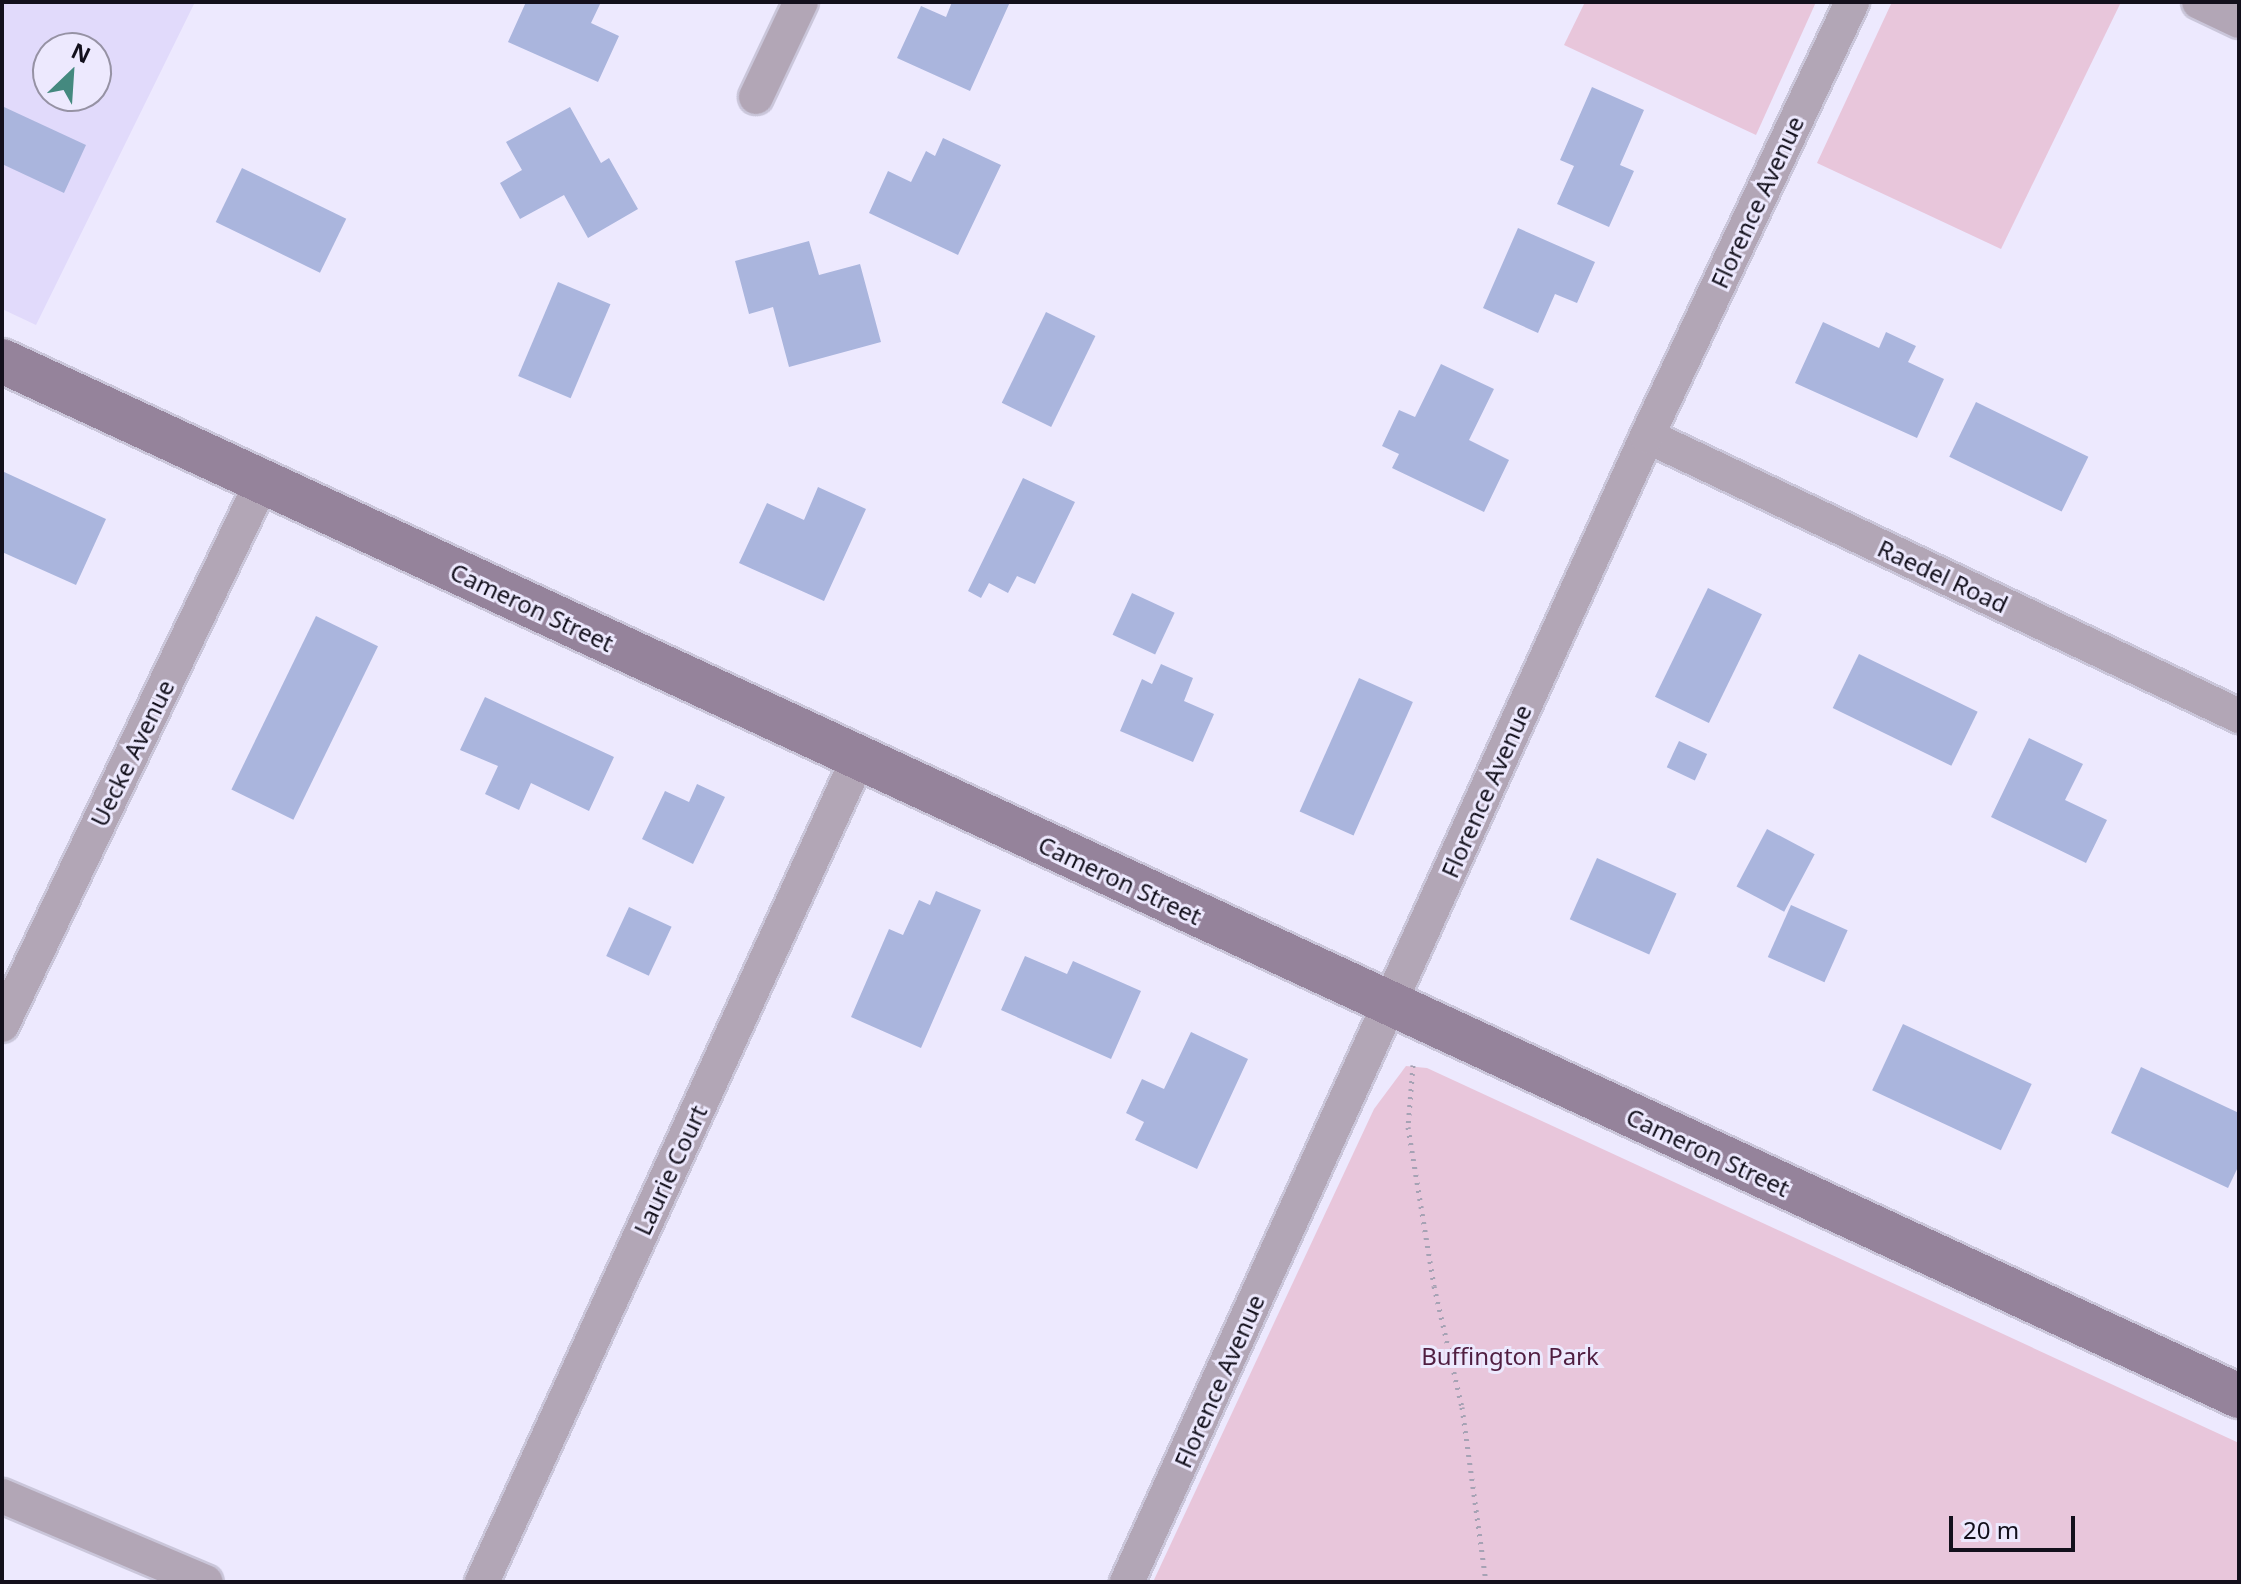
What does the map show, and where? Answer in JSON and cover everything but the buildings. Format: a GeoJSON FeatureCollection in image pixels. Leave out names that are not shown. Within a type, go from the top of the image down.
{"type":"FeatureCollection","features":[{"type":"Feature","properties":{"kind":"main road","name":"Cameron Street"},"geometry":{"type":"LineString","coordinates":[[2,361],[2239,1396]]}},
{"type":"Feature","properties":{"kind":"street"},"geometry":{"type":"LineString","coordinates":[[756,97],[801,2]]}},
{"type":"Feature","properties":{"kind":"street","name":"Florence Avenue"},"geometry":{"type":"LineString","coordinates":[[1127,1582],[1647,436],[1852,2]]}},
{"type":"Feature","properties":{"kind":"street"},"geometry":{"type":"LineString","coordinates":[[2199,2],[2239,21]]}},
{"type":"Feature","properties":{"kind":"street","name":"Raedel Road"},"geometry":{"type":"LineString","coordinates":[[1647,436],[2239,716]]}},
{"type":"Feature","properties":{"kind":"street","name":"Uecke Avenue"},"geometry":{"type":"LineString","coordinates":[[2,1025],[262,482]]}},
{"type":"Feature","properties":{"kind":"street","name":"Laurie Court"},"geometry":{"type":"LineString","coordinates":[[482,1582],[858,759]]}},
{"type":"Feature","properties":{"kind":"street"},"geometry":{"type":"LineString","coordinates":[[2,1496],[206,1582]]}},
{"type":"Feature","properties":{"kind":"path"},"geometry":{"type":"LineString","coordinates":[[1413,1065],[1408,1127],[1434,1286],[1462,1407],[1486,1582]]}},
{"type":"Feature","properties":{"kind":"shaded area"},"geometry":{"type":"Polygon","coordinates":[[[2,2],[195,2],[36,325],[2,309],[2,2]]]}},
{"type":"Feature","properties":{"kind":"green space"},"geometry":{"type":"Polygon","coordinates":[[[1585,2],[1816,2],[1756,135],[1564,45],[1585,2]]]}},
{"type":"Feature","properties":{"kind":"green space"},"geometry":{"type":"Polygon","coordinates":[[[1892,2],[2121,2],[2001,249],[1817,163],[1892,2]]]}},
{"type":"Feature","properties":{"kind":"green space","name":"Buffington Park"},"geometry":{"type":"Polygon","coordinates":[[[1406,1066],[1427,1068],[2239,1443],[2239,1582],[1153,1582],[1374,1109],[1406,1066]]]}}]}
